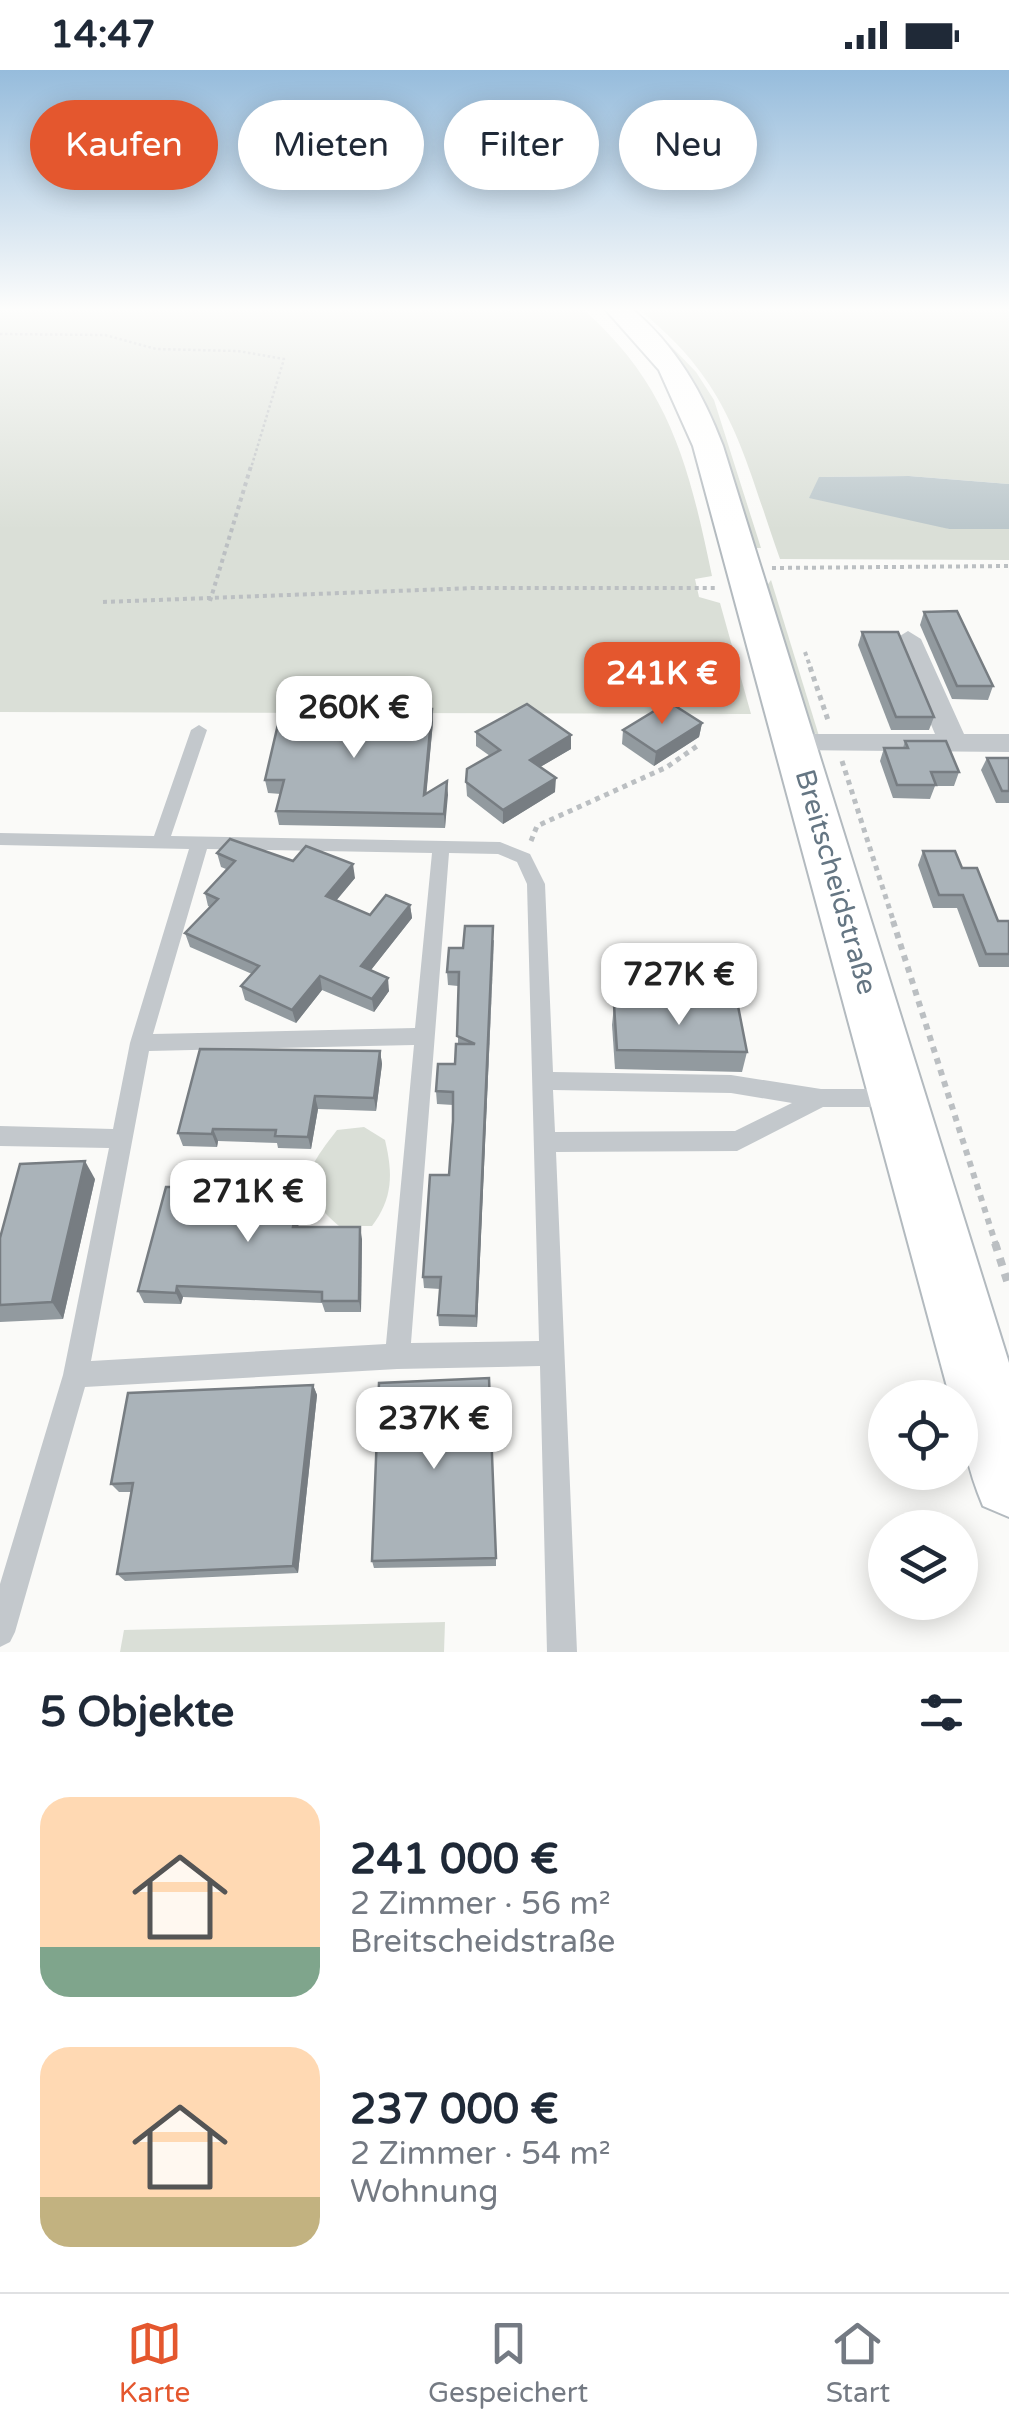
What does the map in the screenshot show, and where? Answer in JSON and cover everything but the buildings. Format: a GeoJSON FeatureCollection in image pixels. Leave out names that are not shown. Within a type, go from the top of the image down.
{"type":"FeatureCollection","features":[{"type":"Feature","properties":{"kind":"street","name":"Breitscheidstraße"},"geometry":{"type":"LineString","coordinates":[[680,383],[769,578],[816,743],[899,1098],[1009,1480]]}},
{"type":"Feature","properties":{"kind":"street"},"geometry":{"type":"LineString","coordinates":[[908,639],[954,743]]}},
{"type":"Feature","properties":{"kind":"street"},"geometry":{"type":"LineString","coordinates":[[816,743],[1009,743]]}},
{"type":"Feature","properties":{"kind":"lane"},"geometry":{"type":"LineString","coordinates":[[161,842],[199,730]]}},
{"type":"Feature","properties":{"kind":"lane"},"geometry":{"type":"LineString","coordinates":[[0,839],[500,848],[524,858],[536,884],[562,1652]]}},
{"type":"Feature","properties":{"kind":"lane"},"geometry":{"type":"LineString","coordinates":[[0,1632],[76,1375],[140,1042],[200,842]]}},
{"type":"Feature","properties":{"kind":"lane"},"geometry":{"type":"LineString","coordinates":[[398,1356],[441,846]]}},
{"type":"Feature","properties":{"kind":"lane"},"geometry":{"type":"LineString","coordinates":[[140,1042],[426,1036]]}},
{"type":"Feature","properties":{"kind":"lane"},"geometry":{"type":"LineString","coordinates":[[542,1082],[731,1084],[820,1098],[899,1098]]}},
{"type":"Feature","properties":{"kind":"lane"},"geometry":{"type":"LineString","coordinates":[[544,1142],[736,1141],[820,1098]]}},
{"type":"Feature","properties":{"kind":"lane"},"geometry":{"type":"LineString","coordinates":[[0,1136],[119,1139]]}},
{"type":"Feature","properties":{"kind":"lane"},"geometry":{"type":"LineString","coordinates":[[76,1375],[398,1356],[550,1354]]}},
{"type":"Feature","properties":{"kind":"path"},"geometry":{"type":"LineString","coordinates":[[210,600],[277,383]]}},
{"type":"Feature","properties":{"kind":"path"},"geometry":{"type":"LineString","coordinates":[[103,602],[1009,566]]}},
{"type":"Feature","properties":{"kind":"path","name":"Breitscheidstraße"},"geometry":{"type":"LineString","coordinates":[[799,633],[816,743],[1009,1288]]}},
{"type":"Feature","properties":{"kind":"path"},"geometry":{"type":"LineString","coordinates":[[524,858],[537,826],[667,766],[700,744]]}},
{"type":"Feature","properties":{"kind":"shaded area"},"geometry":{"type":"Polygon","coordinates":[[[0,383],[646,383],[672,430],[694,499],[712,576],[695,579],[699,597],[720,603],[751,714],[0,712],[0,383]]]}},
{"type":"Feature","properties":{"kind":"shaded area"},"geometry":{"type":"Polygon","coordinates":[[[671,383],[703,383],[714,400],[761,548],[753,548],[671,383]]]}},
{"type":"Feature","properties":{"kind":"shaded area"},"geometry":{"type":"Polygon","coordinates":[[[707,383],[1009,383],[1009,484],[909,476],[819,477],[949,529],[1009,529],[1009,560],[780,559],[743,452],[707,383]]]}},
{"type":"Feature","properties":{"kind":"shaded area"},"geometry":{"type":"Polygon","coordinates":[[[909,476],[1009,484],[1009,529],[949,529],[809,498],[819,477],[909,476]]]}},
{"type":"Feature","properties":{"kind":"shaded area"},"geometry":{"type":"Polygon","coordinates":[[[771,580],[819,736],[809,730],[764,590],[771,580]]]}},
{"type":"Feature","properties":{"kind":"shaded area"},"geometry":{"type":"Polygon","coordinates":[[[364,1127],[385,1140],[390,1175],[387,1195],[372,1226],[339,1226],[315,1201],[310,1190],[311,1169],[337,1130],[364,1127]]]}},
{"type":"Feature","properties":{"kind":"shaded area"},"geometry":{"type":"Polygon","coordinates":[[[445,1622],[444,1652],[120,1652],[124,1630],[445,1622]]]}}]}
